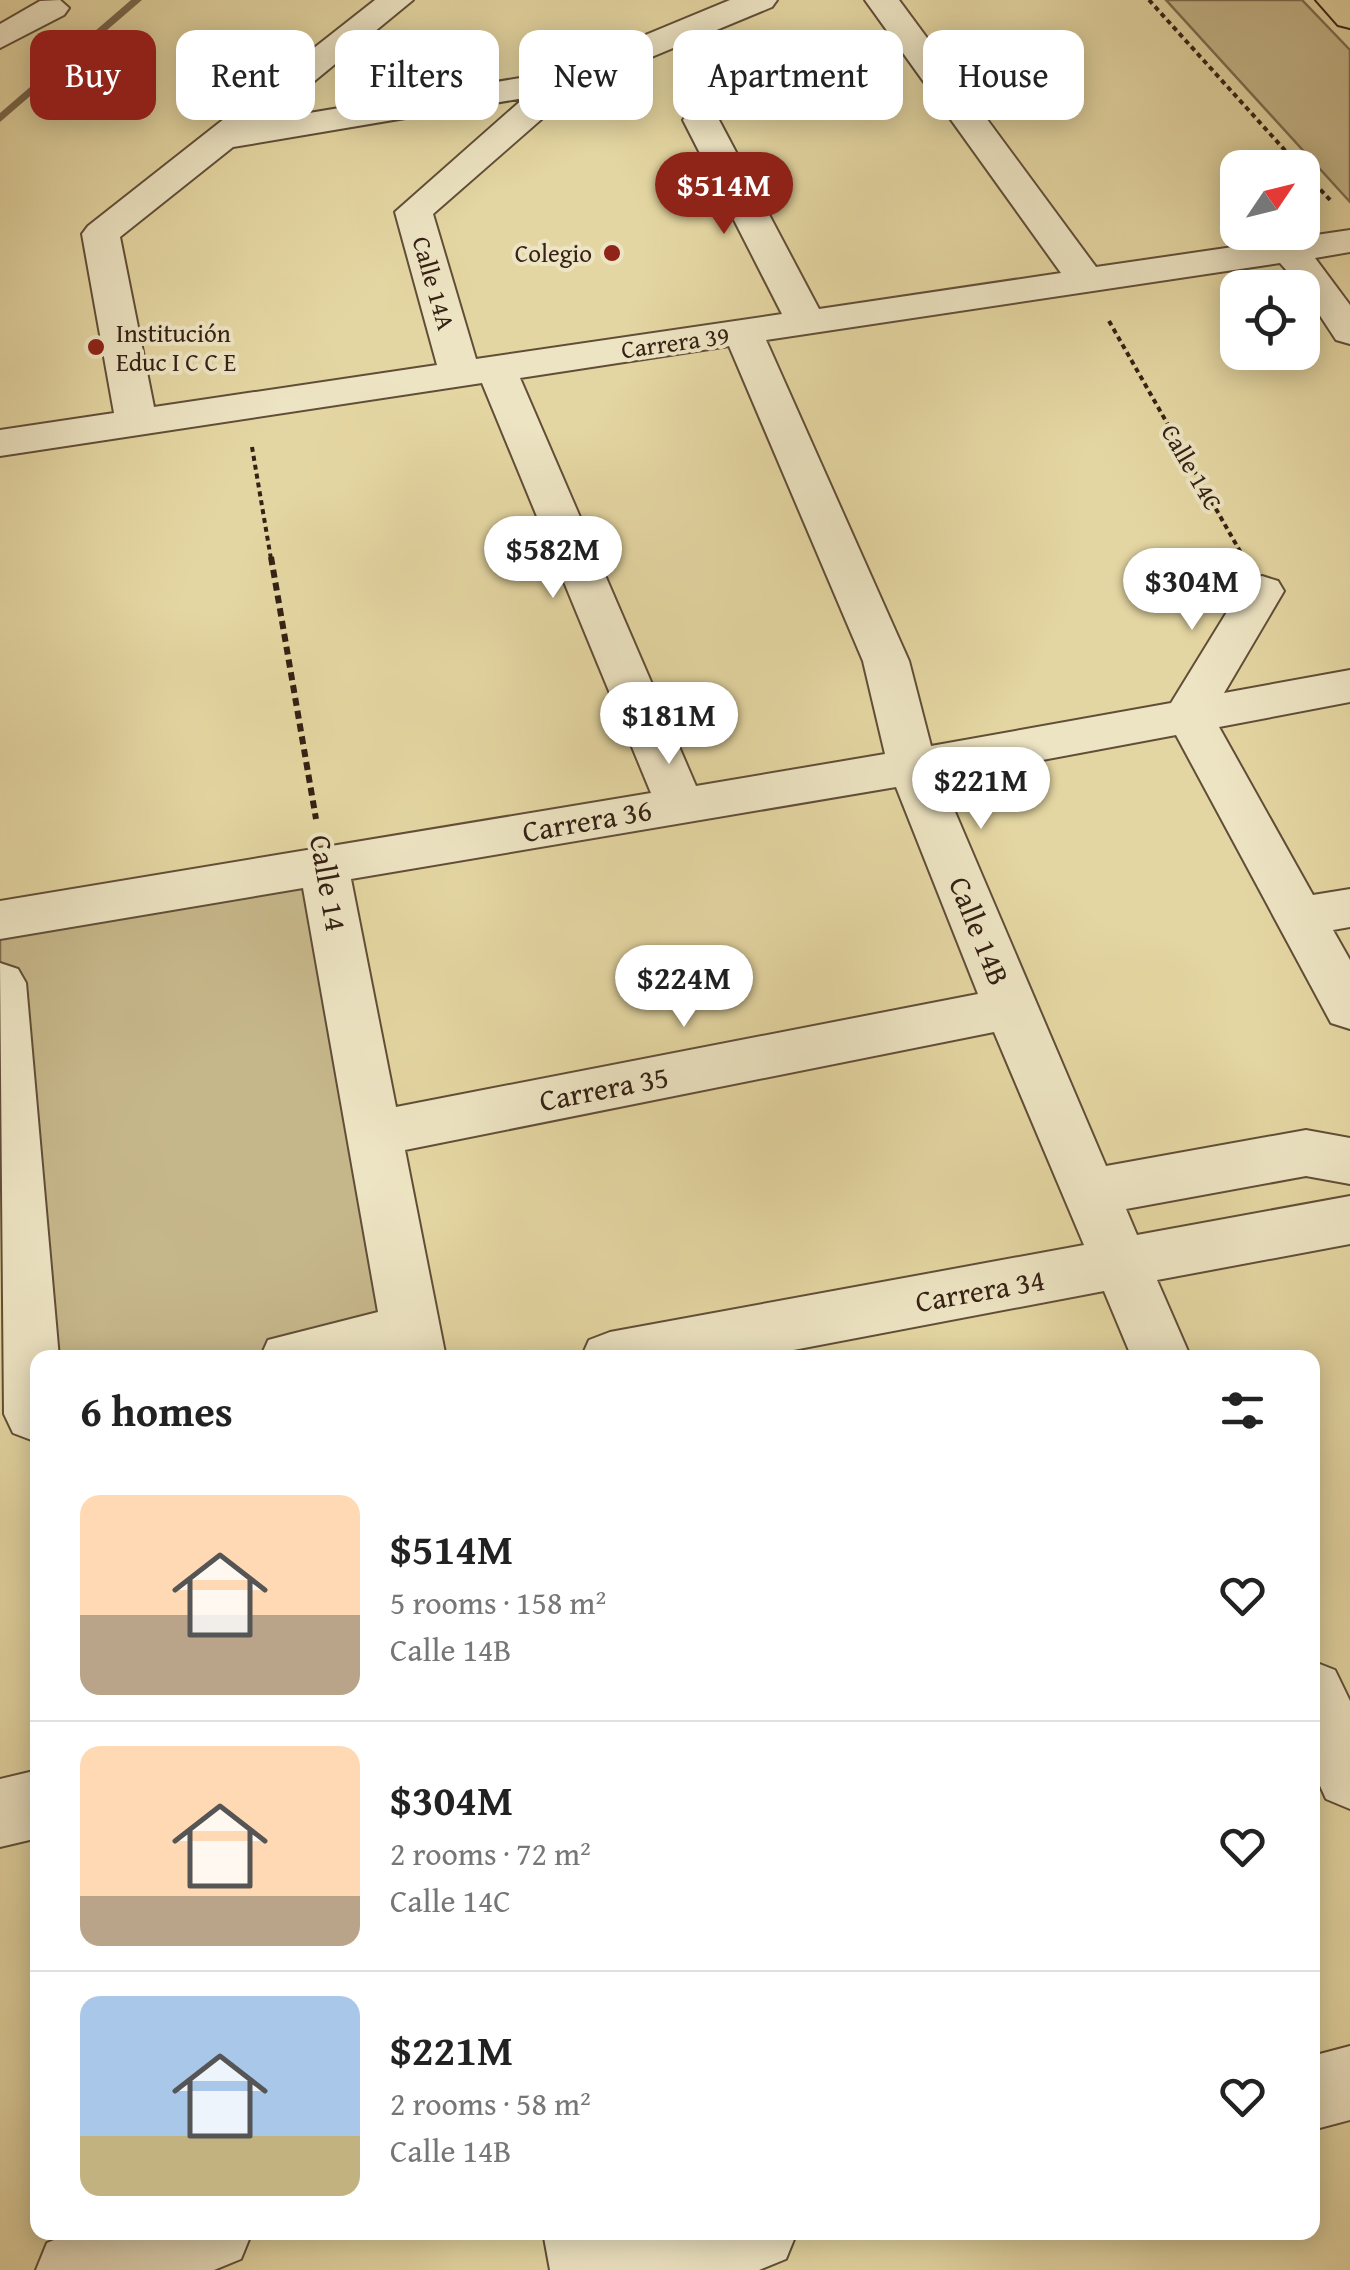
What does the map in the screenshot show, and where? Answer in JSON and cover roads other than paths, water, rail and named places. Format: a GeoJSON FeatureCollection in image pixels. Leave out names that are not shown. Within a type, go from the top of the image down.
{"type":"FeatureCollection","features":[{"type":"Feature","properties":{"kind":"main road"},"geometry":{"type":"LineString","coordinates":[[1333,0],[1350,18]]}},
{"type":"Feature","properties":{"kind":"street"},"geometry":{"type":"LineString","coordinates":[[136,422],[101,234],[396,0]]}},
{"type":"Feature","properties":{"kind":"street"},"geometry":{"type":"LineString","coordinates":[[653,44],[760,0]]}},
{"type":"Feature","properties":{"kind":"street"},"geometry":{"type":"LineString","coordinates":[[882,0],[1086,280]]}},
{"type":"Feature","properties":{"kind":"street"},"geometry":{"type":"LineString","coordinates":[[0,3],[53,4]]}},
{"type":"Feature","properties":{"kind":"street"},"geometry":{"type":"LineString","coordinates":[[0,38],[53,4]]}},
{"type":"Feature","properties":{"kind":"street"},"geometry":{"type":"LineString","coordinates":[[221,139],[519,89]]}},
{"type":"Feature","properties":{"kind":"street","name":"Calle 14A"},"geometry":{"type":"LineString","coordinates":[[520,120],[414,212],[478,371],[680,804]]}},
{"type":"Feature","properties":{"kind":"street"},"geometry":{"type":"LineString","coordinates":[[702,120],[806,322]]}},
{"type":"Feature","properties":{"kind":"street","name":"Carrera 39"},"geometry":{"type":"LineString","coordinates":[[0,443],[1291,252],[1344,225]]}},
{"type":"Feature","properties":{"kind":"street"},"geometry":{"type":"LineString","coordinates":[[1291,252],[1350,332]]}},
{"type":"Feature","properties":{"kind":"street","name":"Calle 14B"},"geometry":{"type":"LineString","coordinates":[[744,333],[886,661],[912,767],[1010,1008],[1158,1350]]}},
{"type":"Feature","properties":{"kind":"street"},"geometry":{"type":"LineString","coordinates":[[1262,590],[1188,714],[1350,1008]]}},
{"type":"Feature","properties":{"kind":"street","name":"Carrera 36"},"geometry":{"type":"LineString","coordinates":[[0,920],[912,767],[1350,686]]}},
{"type":"Feature","properties":{"kind":"street","name":"Calle 14"},"geometry":{"type":"LineString","coordinates":[[324,866],[413,1344]]}},
{"type":"Feature","properties":{"kind":"street"},"geometry":{"type":"LineString","coordinates":[[1299,916],[1350,908]]}},
{"type":"Feature","properties":{"kind":"street"},"geometry":{"type":"LineString","coordinates":[[0,984],[24,1416]]}},
{"type":"Feature","properties":{"kind":"street","name":"Carrera 35"},"geometry":{"type":"LineString","coordinates":[[374,1134],[1010,1008]]}},
{"type":"Feature","properties":{"kind":"street"},"geometry":{"type":"LineString","coordinates":[[1087,1192],[1306,1152],[1350,1161]]}},
{"type":"Feature","properties":{"kind":"street","name":"Carrera 34"},"geometry":{"type":"LineString","coordinates":[[654,1350],[1350,1220]]}},
{"type":"Feature","properties":{"kind":"street"},"geometry":{"type":"LineString","coordinates":[[360,1350],[413,1344]]}},
{"type":"Feature","properties":{"kind":"street"},"geometry":{"type":"LineString","coordinates":[[1320,1710],[1350,1775]]}},
{"type":"Feature","properties":{"kind":"street"},"geometry":{"type":"LineString","coordinates":[[0,1813],[30,1806]]}},
{"type":"Feature","properties":{"kind":"street"},"geometry":{"type":"LineString","coordinates":[[1320,2091],[1350,2084]]}},
{"type":"Feature","properties":{"kind":"street"},"geometry":{"type":"LineString","coordinates":[[74,2270],[185,2240]]}},
{"type":"Feature","properties":{"kind":"street"},"geometry":{"type":"LineString","coordinates":[[582,2240],[588,2270]]}},
{"type":"Feature","properties":{"kind":"street"},"geometry":{"type":"LineString","coordinates":[[610,2270],[728,2240]]}},
{"type":"Feature","properties":{"kind":"waterway"},"geometry":{"type":"LineString","coordinates":[[0,119],[137,0]]}},
{"type":"Feature","properties":{"kind":"place","name":"Colegio"},"geometry":{"type":"Point","coordinates":[612,253]}},
{"type":"Feature","properties":{"kind":"place","name":"Institución Educ I C C E"},"geometry":{"type":"Point","coordinates":[96,347]}}]}
